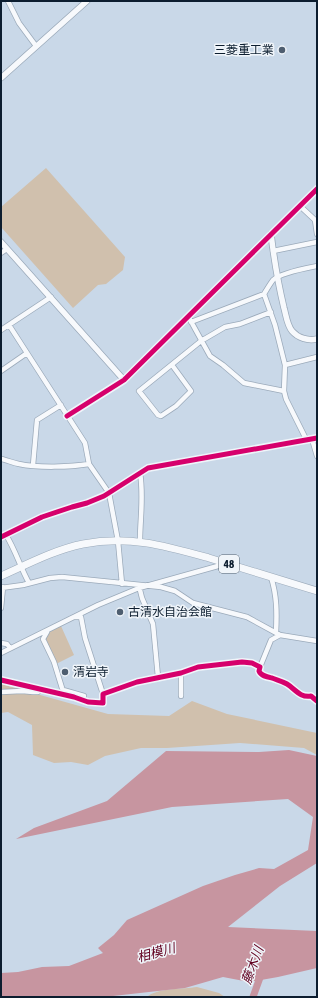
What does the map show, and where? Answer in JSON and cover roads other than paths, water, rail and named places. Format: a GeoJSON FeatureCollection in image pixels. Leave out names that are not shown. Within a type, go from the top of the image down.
{"type":"FeatureCollection","features":[{"type":"Feature","properties":{"kind":"main road","name":"48"},"geometry":{"type":"LineString","coordinates":[[1,576],[74,546],[94,542],[140,541],[226,563],[317,591]]}},
{"type":"Feature","properties":{"kind":"street"},"geometry":{"type":"LineString","coordinates":[[8,1],[19,23],[36,46]]}},
{"type":"Feature","properties":{"kind":"street"},"geometry":{"type":"LineString","coordinates":[[1,78],[87,1]]}},
{"type":"Feature","properties":{"kind":"street"},"geometry":{"type":"LineString","coordinates":[[67,416],[124,380],[190,319],[271,234],[317,189]]}},
{"type":"Feature","properties":{"kind":"street"},"geometry":{"type":"LineString","coordinates":[[300,206],[315,220],[317,234]]}},
{"type":"Feature","properties":{"kind":"street"},"geometry":{"type":"LineString","coordinates":[[271,234],[277,278],[287,322],[291,330],[301,338],[317,339]]}},
{"type":"Feature","properties":{"kind":"street"},"geometry":{"type":"LineString","coordinates":[[1,242],[124,380]]}},
{"type":"Feature","properties":{"kind":"street"},"geometry":{"type":"LineString","coordinates":[[273,251],[317,242]]}},
{"type":"Feature","properties":{"kind":"street"},"geometry":{"type":"LineString","coordinates":[[1,253],[7,249]]}},
{"type":"Feature","properties":{"kind":"street"},"geometry":{"type":"LineString","coordinates":[[190,319],[264,294],[277,278],[306,268],[317,266]]}},
{"type":"Feature","properties":{"kind":"street"},"geometry":{"type":"LineString","coordinates":[[264,294],[271,312],[285,365],[284,391],[286,399],[306,439]]}},
{"type":"Feature","properties":{"kind":"street"},"geometry":{"type":"LineString","coordinates":[[1,330],[51,298]]}},
{"type":"Feature","properties":{"kind":"street"},"geometry":{"type":"LineString","coordinates":[[172,364],[191,391],[176,406],[161,416],[158,415],[139,391],[172,364],[201,341],[224,327],[240,324],[271,312]]}},
{"type":"Feature","properties":{"kind":"street"},"geometry":{"type":"LineString","coordinates":[[190,319],[210,356],[244,383],[284,391]]}},
{"type":"Feature","properties":{"kind":"street"},"geometry":{"type":"LineString","coordinates":[[8,325],[85,444],[89,464],[109,493],[118,541],[122,584]]}},
{"type":"Feature","properties":{"kind":"street"},"geometry":{"type":"LineString","coordinates":[[1,371],[27,353]]}},
{"type":"Feature","properties":{"kind":"street"},"geometry":{"type":"LineString","coordinates":[[285,365],[317,357]]}},
{"type":"Feature","properties":{"kind":"street"},"geometry":{"type":"LineString","coordinates":[[33,465],[37,420],[61,405]]}},
{"type":"Feature","properties":{"kind":"street"},"geometry":{"type":"LineString","coordinates":[[29,584],[14,547],[3,536],[42,517],[92,501],[109,493],[148,468],[314,438],[317,456]]}},
{"type":"Feature","properties":{"kind":"street"},"geometry":{"type":"LineString","coordinates":[[1,459],[19,464],[33,465],[77,466],[89,464]]}},
{"type":"Feature","properties":{"kind":"street"},"geometry":{"type":"LineString","coordinates":[[140,474],[143,488],[140,541]]}},
{"type":"Feature","properties":{"kind":"street"},"geometry":{"type":"LineString","coordinates":[[1,608],[2,588],[29,584],[50,578],[62,577],[139,586],[226,563]]}},
{"type":"Feature","properties":{"kind":"street"},"geometry":{"type":"LineString","coordinates":[[271,577],[277,606],[278,634]]}},
{"type":"Feature","properties":{"kind":"street"},"geometry":{"type":"LineString","coordinates":[[146,585],[170,589],[181,594],[190,602],[247,617],[278,634],[317,641]]}},
{"type":"Feature","properties":{"kind":"street"},"geometry":{"type":"LineString","coordinates":[[1,653],[139,586]]}},
{"type":"Feature","properties":{"kind":"street"},"geometry":{"type":"LineString","coordinates":[[139,586],[142,598],[153,624],[158,677]]}},
{"type":"Feature","properties":{"kind":"street"},"geometry":{"type":"LineString","coordinates":[[1,680],[88,702],[102,703],[103,694],[85,638],[81,617],[75,617]]}},
{"type":"Feature","properties":{"kind":"street"},"geometry":{"type":"LineString","coordinates":[[47,632],[43,639],[54,662],[63,690],[84,696],[83,700]]}},
{"type":"Feature","properties":{"kind":"street"},"geometry":{"type":"LineString","coordinates":[[278,634],[271,640],[259,671],[262,675],[281,681],[299,694],[311,696],[317,701]]}},
{"type":"Feature","properties":{"kind":"street"},"geometry":{"type":"LineString","coordinates":[[1,643],[6,644],[10,648]]}},
{"type":"Feature","properties":{"kind":"street"},"geometry":{"type":"LineString","coordinates":[[103,694],[137,682],[181,673],[198,667],[235,662],[252,662],[260,667]]}},
{"type":"Feature","properties":{"kind":"street"},"geometry":{"type":"LineString","coordinates":[[181,673],[181,696]]}},
{"type":"Feature","properties":{"kind":"street"},"geometry":{"type":"LineString","coordinates":[[1,692],[38,692],[40,689]]}},
{"type":"Feature","properties":{"kind":"water","name":"相模川"},"geometry":{"type":"Polygon","coordinates":[[[289,750],[317,756],[317,863],[280,886],[228,927],[317,931],[317,968],[249,982],[223,977],[185,988],[104,997],[1,997],[1,973],[18,972],[42,967],[69,966],[103,953],[98,948],[114,935],[127,920],[203,886],[259,868],[274,869],[308,850],[313,817],[288,799],[172,807],[16,839],[34,828],[107,801],[166,751],[259,752],[289,750]]]}},
{"type":"Feature","properties":{"kind":"waterway","name":"藤木川"},"geometry":{"type":"LineString","coordinates":[[253,997],[262,972]]}},
{"type":"Feature","properties":{"kind":"place","name":"三菱重工業"},"geometry":{"type":"Point","coordinates":[282,50]}},
{"type":"Feature","properties":{"kind":"place","name":"古清水自治会館"},"geometry":{"type":"Point","coordinates":[120,612]}},
{"type":"Feature","properties":{"kind":"place","name":"清岩寺"},"geometry":{"type":"Point","coordinates":[65,672]}}]}
